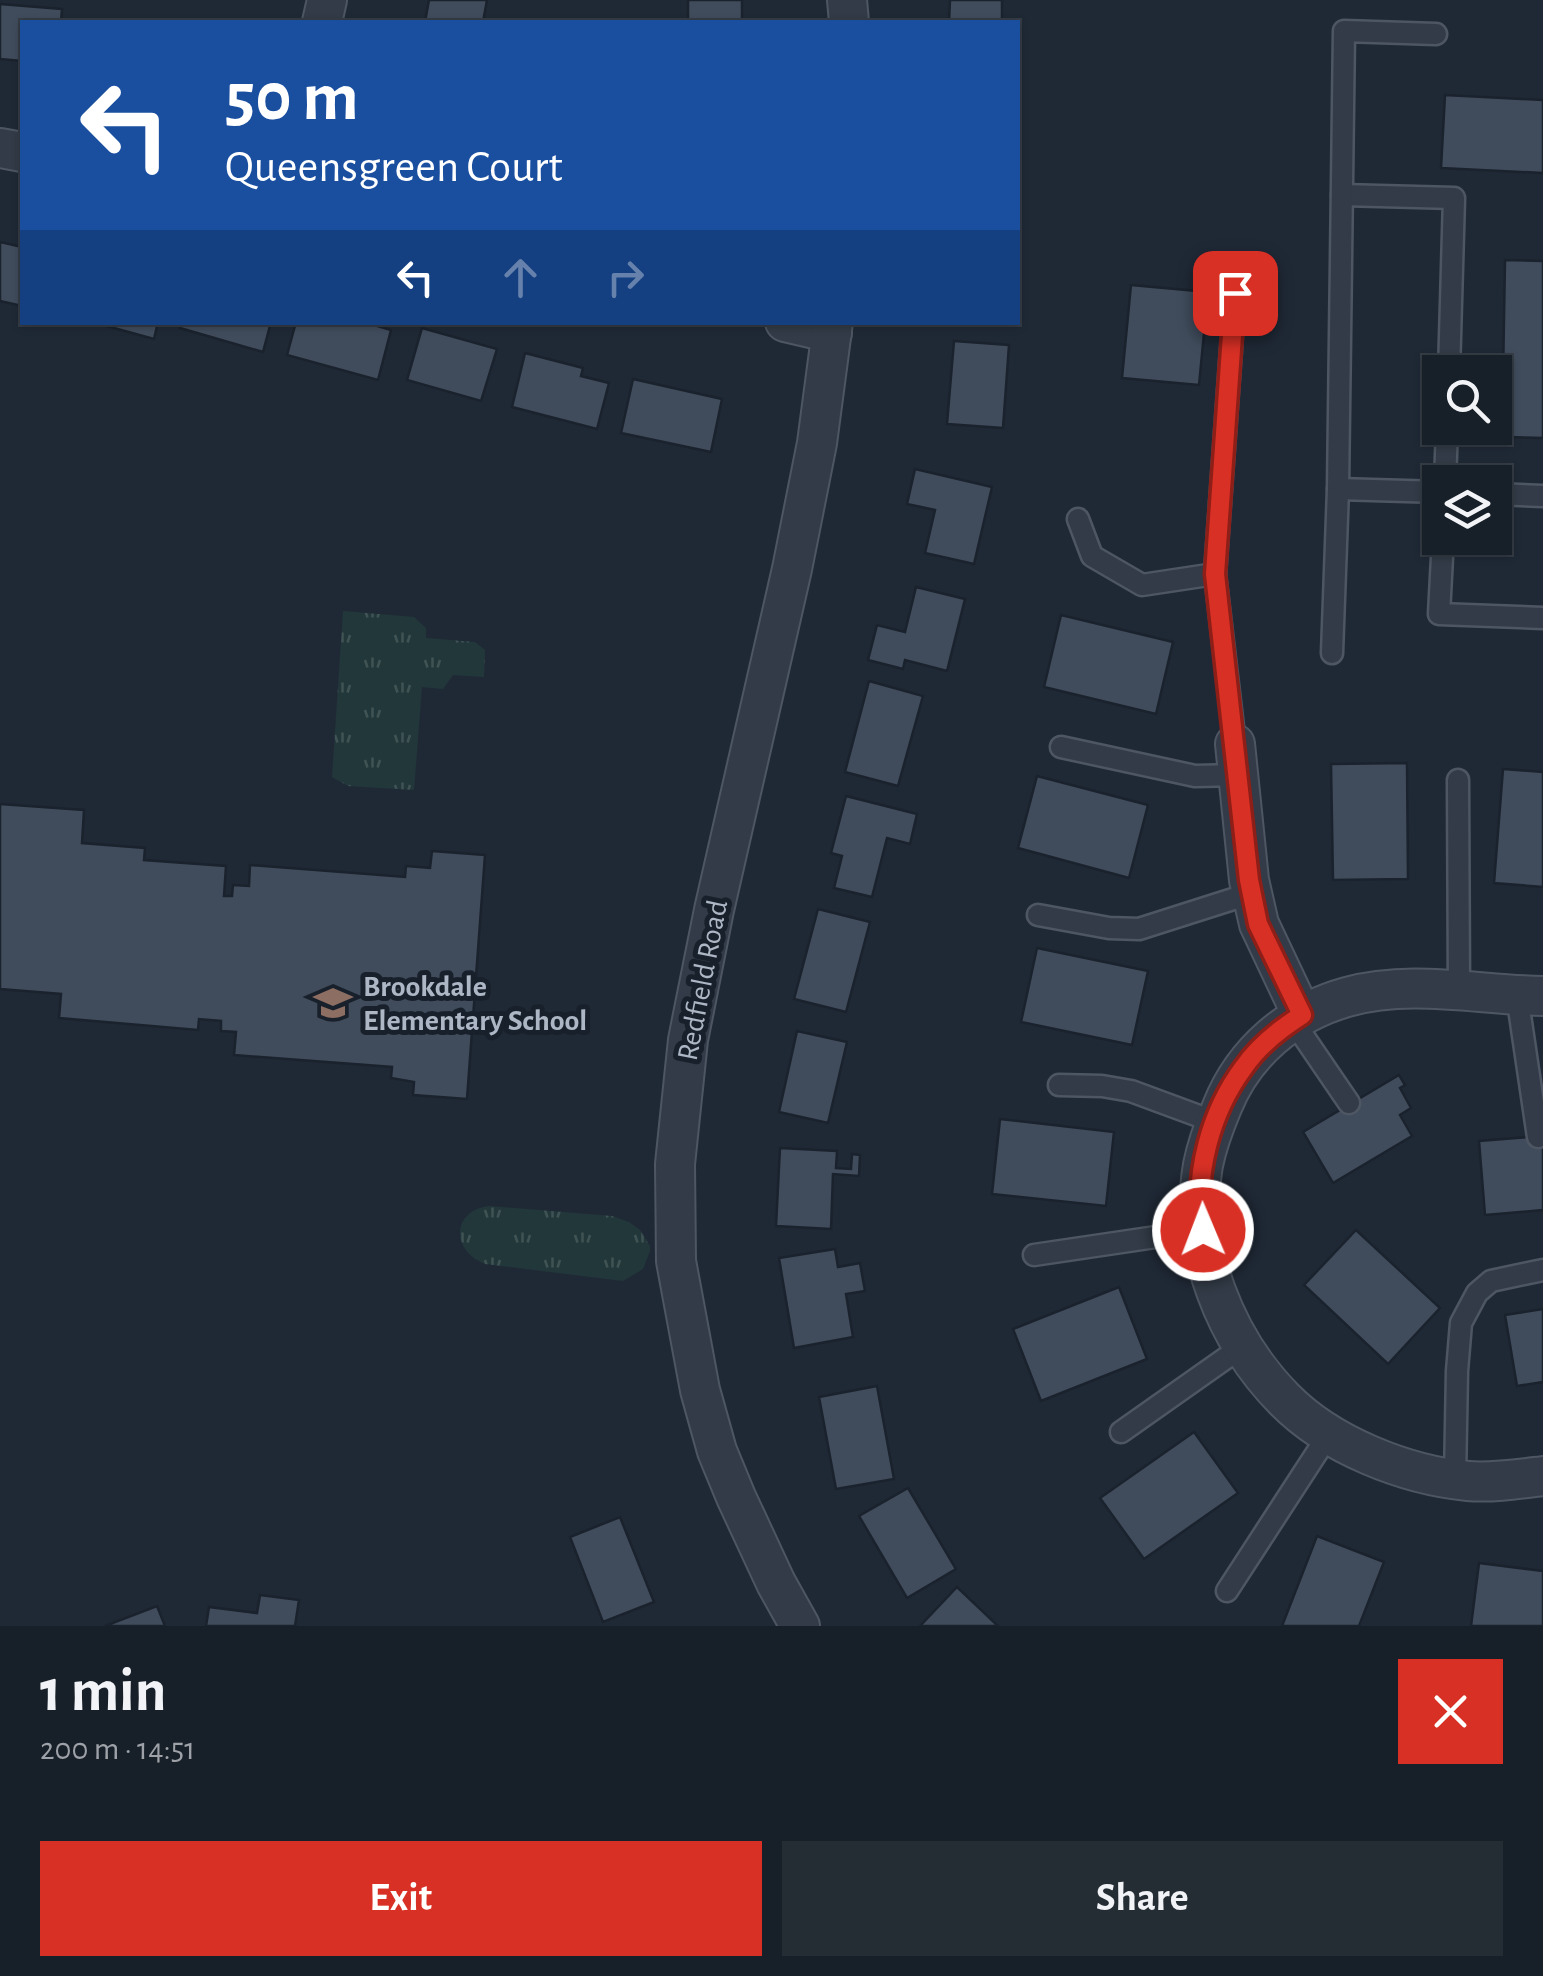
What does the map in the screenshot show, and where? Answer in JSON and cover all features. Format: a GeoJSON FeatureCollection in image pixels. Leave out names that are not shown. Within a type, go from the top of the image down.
{"type":"FeatureCollection","features":[{"type":"Feature","properties":{"kind":"street","name":"Redfield Road"},"geometry":{"type":"LineString","coordinates":[[800,1626],[736,1497],[717,1451],[700,1390],[676,1261],[674,1164],[688,1040],[796,551],[817,443],[833,328]]}},
{"type":"Feature","properties":{"kind":"street"},"geometry":{"type":"LineString","coordinates":[[1237,759],[1242,832],[1258,924],[1297,1018]]}},
{"type":"Feature","properties":{"kind":"street"},"geometry":{"type":"LineString","coordinates":[[1530,995],[1398,989],[1350,995],[1297,1018],[1268,1040],[1228,1090],[1203,1167],[1200,1215],[1216,1291],[1248,1356],[1285,1400],[1329,1434],[1405,1470],[1471,1481],[1543,1476]]}},
{"type":"Feature","properties":{"kind":"lane"},"geometry":{"type":"LineString","coordinates":[[1332,653],[1344,31],[1436,34]]}},
{"type":"Feature","properties":{"kind":"lane"},"geometry":{"type":"LineString","coordinates":[[1342,195],[1454,198],[1449,355]]}},
{"type":"Feature","properties":{"kind":"lane"},"geometry":{"type":"LineString","coordinates":[[1061,747],[1195,776],[1237,759],[1215,574],[1235,293]]}},
{"type":"Feature","properties":{"kind":"lane"},"geometry":{"type":"LineString","coordinates":[[1338,489],[1422,491]]}},
{"type":"Feature","properties":{"kind":"lane"},"geometry":{"type":"LineString","coordinates":[[1512,495],[1543,496]]}},
{"type":"Feature","properties":{"kind":"lane"},"geometry":{"type":"LineString","coordinates":[[1078,518],[1092,556],[1142,585],[1215,574]]}},
{"type":"Feature","properties":{"kind":"lane"},"geometry":{"type":"LineString","coordinates":[[1442,555],[1439,614],[1543,618]]}},
{"type":"Feature","properties":{"kind":"lane"},"geometry":{"type":"LineString","coordinates":[[1458,780],[1459,990]]}},
{"type":"Feature","properties":{"kind":"lane"},"geometry":{"type":"LineString","coordinates":[[1038,915],[1109,928],[1139,929],[1252,893]]}},
{"type":"Feature","properties":{"kind":"lane"},"geometry":{"type":"LineString","coordinates":[[1530,995],[1538,1137]]}},
{"type":"Feature","properties":{"kind":"lane"},"geometry":{"type":"LineString","coordinates":[[1297,1018],[1348,1104]]}},
{"type":"Feature","properties":{"kind":"lane"},"geometry":{"type":"LineString","coordinates":[[1059,1085],[1131,1091],[1216,1122]]}},
{"type":"Feature","properties":{"kind":"lane"},"geometry":{"type":"LineString","coordinates":[[1034,1255],[1203,1230]]}},
{"type":"Feature","properties":{"kind":"lane"},"geometry":{"type":"LineString","coordinates":[[1455,1479],[1462,1322],[1477,1293],[1490,1282],[1543,1270]]}},
{"type":"Feature","properties":{"kind":"lane"},"geometry":{"type":"LineString","coordinates":[[1121,1432],[1243,1346]]}},
{"type":"Feature","properties":{"kind":"lane"},"geometry":{"type":"LineString","coordinates":[[1228,1590],[1329,1434]]}},
{"type":"Feature","properties":{"kind":"green space"},"geometry":{"type":"Polygon","coordinates":[[[343,611],[414,617],[426,628],[426,638],[475,642],[485,650],[484,677],[453,675],[443,689],[422,687],[414,790],[348,786],[332,777],[343,611]]]}},
{"type":"Feature","properties":{"kind":"green space"},"geometry":{"type":"Polygon","coordinates":[[[489,1206],[612,1216],[640,1230],[650,1251],[643,1269],[623,1281],[485,1264],[466,1250],[460,1232],[468,1215],[489,1206]]]}},
{"type":"Feature","properties":{"kind":"building"},"geometry":{"type":"Polygon","coordinates":[[[429,0],[487,0],[483,20],[425,20],[429,0]]]}},
{"type":"Feature","properties":{"kind":"building"},"geometry":{"type":"Polygon","coordinates":[[[688,0],[742,0],[742,20],[688,20],[688,0]]]}},
{"type":"Feature","properties":{"kind":"building"},"geometry":{"type":"Polygon","coordinates":[[[950,0],[1002,0],[1002,20],[949,20],[950,0]]]}},
{"type":"Feature","properties":{"kind":"building"},"geometry":{"type":"Polygon","coordinates":[[[0,4],[62,9],[61,20],[20,20],[20,61],[0,59],[0,4]]]}},
{"type":"Feature","properties":{"kind":"building"},"geometry":{"type":"Polygon","coordinates":[[[1445,95],[1543,100],[1543,173],[1441,168],[1445,95]]]}},
{"type":"Feature","properties":{"kind":"building"},"geometry":{"type":"Polygon","coordinates":[[[0,242],[20,247],[20,306],[0,301],[0,242]]]}},
{"type":"Feature","properties":{"kind":"building"},"geometry":{"type":"Polygon","coordinates":[[[1505,260],[1543,261],[1543,438],[1512,437],[1512,355],[1503,355],[1505,260]]]}},
{"type":"Feature","properties":{"kind":"building"},"geometry":{"type":"Polygon","coordinates":[[[1131,285],[1208,292],[1199,385],[1122,378],[1131,285]]]}},
{"type":"Feature","properties":{"kind":"building"},"geometry":{"type":"Polygon","coordinates":[[[103,325],[157,325],[154,339],[103,325]]]}},
{"type":"Feature","properties":{"kind":"building"},"geometry":{"type":"Polygon","coordinates":[[[180,325],[270,325],[263,352],[180,328],[180,325]]]}},
{"type":"Feature","properties":{"kind":"building"},"geometry":{"type":"Polygon","coordinates":[[[295,325],[374,325],[391,330],[378,380],[287,355],[295,325]]]}},
{"type":"Feature","properties":{"kind":"building"},"geometry":{"type":"Polygon","coordinates":[[[422,328],[497,349],[481,401],[407,380],[422,328]]]}},
{"type":"Feature","properties":{"kind":"building"},"geometry":{"type":"Polygon","coordinates":[[[954,341],[1009,345],[1003,428],[947,424],[954,341]]]}},
{"type":"Feature","properties":{"kind":"building"},"geometry":{"type":"Polygon","coordinates":[[[525,353],[583,368],[581,376],[609,383],[597,429],[512,407],[525,353]]]}},
{"type":"Feature","properties":{"kind":"building"},"geometry":{"type":"Polygon","coordinates":[[[633,379],[722,399],[711,452],[621,433],[633,379]]]}},
{"type":"Feature","properties":{"kind":"building"},"geometry":{"type":"Polygon","coordinates":[[[915,469],[992,487],[974,564],[925,553],[935,510],[907,504],[915,469]]]}},
{"type":"Feature","properties":{"kind":"building"},"geometry":{"type":"Polygon","coordinates":[[[916,587],[965,599],[947,671],[905,660],[903,669],[868,660],[877,625],[905,632],[916,587]]]}},
{"type":"Feature","properties":{"kind":"building"},"geometry":{"type":"Polygon","coordinates":[[[1061,615],[1173,642],[1156,714],[1044,687],[1061,615]]]}},
{"type":"Feature","properties":{"kind":"building"},"geometry":{"type":"Polygon","coordinates":[[[869,681],[923,696],[898,786],[845,772],[869,681]]]}},
{"type":"Feature","properties":{"kind":"building"},"geometry":{"type":"Polygon","coordinates":[[[1407,763],[1408,879],[1333,880],[1331,764],[1407,763]]]}},
{"type":"Feature","properties":{"kind":"building"},"geometry":{"type":"Polygon","coordinates":[[[1503,769],[1543,772],[1543,887],[1494,883],[1503,769]]]}},
{"type":"Feature","properties":{"kind":"building"},"geometry":{"type":"Polygon","coordinates":[[[1037,776],[1148,805],[1129,878],[1018,848],[1037,776]]]}},
{"type":"Feature","properties":{"kind":"building"},"geometry":{"type":"Polygon","coordinates":[[[846,796],[917,814],[910,844],[887,838],[872,897],[834,888],[842,856],[831,853],[846,796]]]}},
{"type":"Feature","properties":{"kind":"building"},"geometry":{"type":"Polygon","coordinates":[[[0,804],[84,810],[82,843],[145,848],[144,860],[226,866],[224,896],[232,896],[233,885],[249,886],[250,865],[405,877],[406,866],[430,868],[432,851],[485,855],[467,1099],[413,1095],[414,1082],[391,1078],[392,1067],[234,1055],[236,1032],[221,1031],[221,1021],[199,1019],[198,1030],[59,1018],[61,994],[0,989],[0,804]]]}},
{"type":"Feature","properties":{"kind":"building"},"geometry":{"type":"Polygon","coordinates":[[[818,909],[870,922],[846,1012],[794,999],[818,909]]]}},
{"type":"Feature","properties":{"kind":"building"},"geometry":{"type":"Polygon","coordinates":[[[1037,948],[1148,971],[1132,1045],[1021,1022],[1037,948]]]}},
{"type":"Feature","properties":{"kind":"building"},"geometry":{"type":"Polygon","coordinates":[[[797,1031],[847,1042],[828,1123],[779,1112],[797,1031]]]}},
{"type":"Feature","properties":{"kind":"building"},"geometry":{"type":"Polygon","coordinates":[[[1399,1075],[1405,1085],[1400,1088],[1411,1108],[1400,1115],[1412,1136],[1333,1183],[1303,1132],[1399,1075]]]}},
{"type":"Feature","properties":{"kind":"building"},"geometry":{"type":"Polygon","coordinates":[[[1000,1119],[1114,1132],[1106,1206],[992,1194],[1000,1119]]]}},
{"type":"Feature","properties":{"kind":"building"},"geometry":{"type":"Polygon","coordinates":[[[1543,1136],[1543,1210],[1485,1215],[1479,1141],[1543,1136]]]}},
{"type":"Feature","properties":{"kind":"building"},"geometry":{"type":"Polygon","coordinates":[[[780,1148],[837,1151],[836,1168],[851,1169],[852,1154],[860,1155],[859,1176],[833,1174],[831,1229],[776,1226],[780,1148]]]}},
{"type":"Feature","properties":{"kind":"building"},"geometry":{"type":"Polygon","coordinates":[[[1356,1230],[1440,1308],[1388,1364],[1304,1285],[1356,1230]]]}},
{"type":"Feature","properties":{"kind":"building"},"geometry":{"type":"Polygon","coordinates":[[[835,1249],[838,1267],[860,1263],[865,1291],[846,1294],[853,1337],[794,1348],[779,1258],[835,1249]]]}},
{"type":"Feature","properties":{"kind":"building"},"geometry":{"type":"Polygon","coordinates":[[[1119,1287],[1147,1359],[1041,1401],[1013,1329],[1119,1287]]]}},
{"type":"Feature","properties":{"kind":"building"},"geometry":{"type":"Polygon","coordinates":[[[1543,1309],[1543,1382],[1517,1386],[1505,1315],[1543,1309]]]}},
{"type":"Feature","properties":{"kind":"building"},"geometry":{"type":"Polygon","coordinates":[[[877,1386],[894,1479],[836,1489],[819,1397],[877,1386]]]}},
{"type":"Feature","properties":{"kind":"building"},"geometry":{"type":"Polygon","coordinates":[[[1194,1432],[1238,1493],[1144,1559],[1100,1498],[1194,1432]]]}},
{"type":"Feature","properties":{"kind":"building"},"geometry":{"type":"Polygon","coordinates":[[[908,1488],[956,1569],[907,1598],[859,1516],[908,1488]]]}},
{"type":"Feature","properties":{"kind":"building"},"geometry":{"type":"Polygon","coordinates":[[[620,1517],[654,1602],[603,1622],[570,1537],[620,1517]]]}},
{"type":"Feature","properties":{"kind":"building"},"geometry":{"type":"Polygon","coordinates":[[[1317,1536],[1384,1562],[1359,1626],[1282,1626],[1317,1536]]]}},
{"type":"Feature","properties":{"kind":"building"},"geometry":{"type":"Polygon","coordinates":[[[1479,1563],[1543,1571],[1543,1626],[1471,1626],[1479,1563]]]}},
{"type":"Feature","properties":{"kind":"building"},"geometry":{"type":"Polygon","coordinates":[[[957,1587],[998,1626],[920,1626],[957,1587]]]}},
{"type":"Feature","properties":{"kind":"building"},"geometry":{"type":"Polygon","coordinates":[[[260,1595],[299,1600],[295,1626],[206,1626],[209,1607],[257,1613],[260,1595]]]}},
{"type":"Feature","properties":{"kind":"building"},"geometry":{"type":"Polygon","coordinates":[[[157,1606],[165,1626],[105,1626],[157,1606]]]}},
{"type":"Feature","properties":{"kind":"place","name":"Brookdale Elementary School"},"geometry":{"type":"Point","coordinates":[333,1003]}},
{"type":"Feature","properties":{"kind":"route"},"geometry":{"type":"LineString","coordinates":[[1203,1230],[1203,1167],[1228,1090],[1268,1040],[1302,1015],[1258,924],[1249,880],[1215,574],[1235,293]]}}]}
